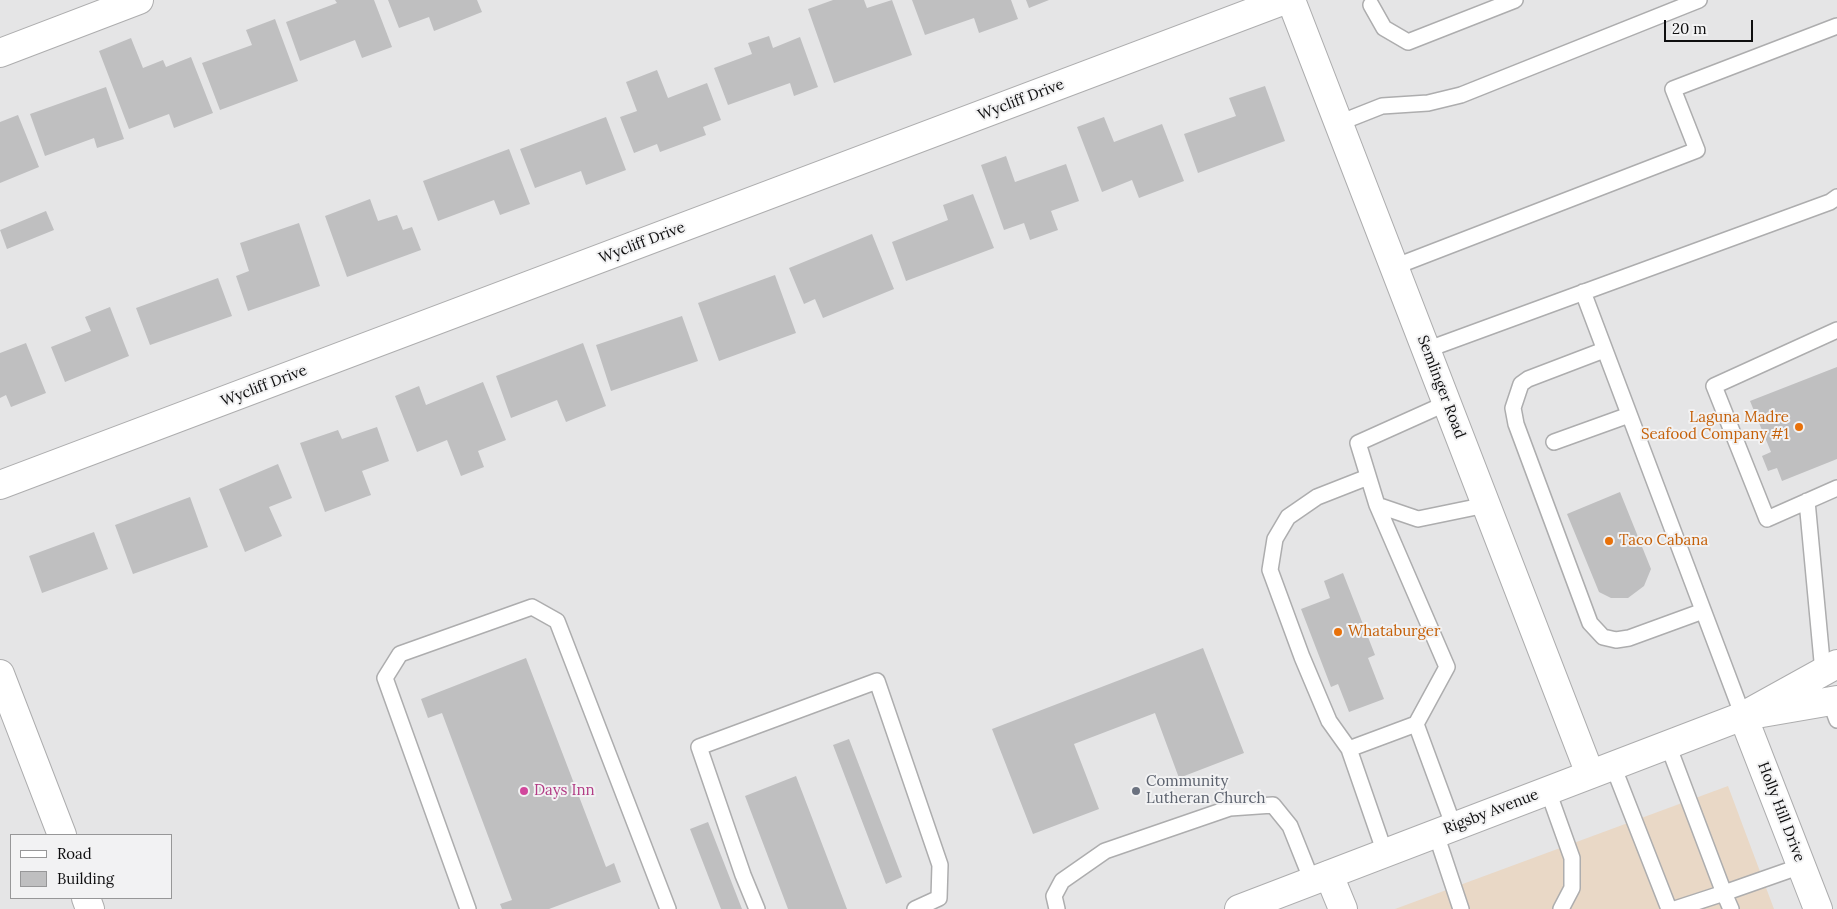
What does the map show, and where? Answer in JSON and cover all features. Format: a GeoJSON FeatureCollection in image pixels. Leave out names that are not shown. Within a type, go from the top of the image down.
{"type":"FeatureCollection","features":[{"type":"Feature","properties":{"kind":"street"},"geometry":{"type":"LineString","coordinates":[[0,53],[139,0]]}},
{"type":"Feature","properties":{"kind":"street","name":"Wycliff Drive"},"geometry":{"type":"LineString","coordinates":[[0,485],[1285,0]]}},
{"type":"Feature","properties":{"kind":"street","name":"Semlinger Road"},"geometry":{"type":"LineString","coordinates":[[1291,0],[1486,505],[1602,770]]}},
{"type":"Feature","properties":{"kind":"street","name":"Rigsby Avenue"},"geometry":{"type":"LineString","coordinates":[[1239,909],[1743,716],[1830,668]]}},
{"type":"Feature","properties":{"kind":"street"},"geometry":{"type":"LineString","coordinates":[[0,674],[62,834]]}},
{"type":"Feature","properties":{"kind":"street","name":"Rigsby Avenue"},"geometry":{"type":"LineString","coordinates":[[1743,716],[1835,707]]}},
{"type":"Feature","properties":{"kind":"street","name":"Holly Hill Drive"},"geometry":{"type":"LineString","coordinates":[[1743,716],[1818,909]]}},
{"type":"Feature","properties":{"kind":"street"},"geometry":{"type":"LineString","coordinates":[[1321,878],[1343,909]]}},
{"type":"Feature","properties":{"kind":"lane"},"geometry":{"type":"LineString","coordinates":[[1370,5],[1384,28],[1408,42],[1515,0]]}},
{"type":"Feature","properties":{"kind":"lane"},"geometry":{"type":"LineString","coordinates":[[1339,123],[1382,106],[1428,103],[1461,95],[1699,0]]}},
{"type":"Feature","properties":{"kind":"lane"},"geometry":{"type":"LineString","coordinates":[[1394,266],[1697,150],[1673,89],[1837,26]]}},
{"type":"Feature","properties":{"kind":"lane"},"geometry":{"type":"LineString","coordinates":[[1426,350],[1830,202],[1837,196]]}},
{"type":"Feature","properties":{"kind":"lane"},"geometry":{"type":"LineString","coordinates":[[1583,292],[1743,716]]}},
{"type":"Feature","properties":{"kind":"lane"},"geometry":{"type":"LineString","coordinates":[[1837,330],[1714,386],[1767,519],[1837,488]]}},
{"type":"Feature","properties":{"kind":"lane"},"geometry":{"type":"LineString","coordinates":[[1604,350],[1528,379],[1521,384],[1513,408],[1516,424],[1590,623],[1603,637],[1616,640],[1629,638],[1704,610]]}},
{"type":"Feature","properties":{"kind":"lane"},"geometry":{"type":"LineString","coordinates":[[1349,749],[1416,724],[1448,668],[1377,505],[1358,443],[1447,403]]}},
{"type":"Feature","properties":{"kind":"lane"},"geometry":{"type":"LineString","coordinates":[[1554,442],[1630,415]]}},
{"type":"Feature","properties":{"kind":"lane"},"geometry":{"type":"LineString","coordinates":[[1368,477],[1317,497],[1288,517],[1275,539],[1270,570],[1302,657],[1329,721],[1349,749],[1384,853]]}},
{"type":"Feature","properties":{"kind":"lane"},"geometry":{"type":"LineString","coordinates":[[1807,501],[1830,668]]}},
{"type":"Feature","properties":{"kind":"lane"},"geometry":{"type":"LineString","coordinates":[[1377,505],[1418,519],[1486,505]]}},
{"type":"Feature","properties":{"kind":"lane"},"geometry":{"type":"LineString","coordinates":[[468,909],[385,678],[400,654],[532,607],[557,621],[668,909]]}},
{"type":"Feature","properties":{"kind":"lane"},"geometry":{"type":"LineString","coordinates":[[757,909],[742,875],[699,747],[877,681],[940,865],[939,898],[914,909]]}},
{"type":"Feature","properties":{"kind":"lane"},"geometry":{"type":"LineString","coordinates":[[1416,724],[1445,830],[1462,909]]}},
{"type":"Feature","properties":{"kind":"lane"},"geometry":{"type":"LineString","coordinates":[[1668,745],[1730,909]]}},
{"type":"Feature","properties":{"kind":"lane"},"geometry":{"type":"LineString","coordinates":[[1602,770],[1670,909]]}},
{"type":"Feature","properties":{"kind":"lane"},"geometry":{"type":"LineString","coordinates":[[1548,791],[1572,858],[1572,888],[1560,909]]}},
{"type":"Feature","properties":{"kind":"lane"},"geometry":{"type":"LineString","coordinates":[[1057,909],[1054,896],[1062,881],[1105,851],[1230,808],[1272,805],[1290,826],[1321,878]]}},
{"type":"Feature","properties":{"kind":"lane"},"geometry":{"type":"LineString","coordinates":[[1676,909],[1801,866]]}},
{"type":"Feature","properties":{"kind":"shaded area"},"geometry":{"type":"Polygon","coordinates":[[[1728,786],[1774,909],[1395,909],[1728,786]]]}},
{"type":"Feature","properties":{"kind":"building"},"geometry":{"type":"Polygon","coordinates":[[[335,0],[374,0],[392,47],[362,58],[355,40],[300,61],[286,22],[337,3],[335,0]]]}},
{"type":"Feature","properties":{"kind":"building"},"geometry":{"type":"Polygon","coordinates":[[[388,0],[477,0],[482,12],[434,31],[429,17],[399,28],[388,0]]]}},
{"type":"Feature","properties":{"kind":"building"},"geometry":{"type":"Polygon","coordinates":[[[833,0],[864,0],[867,8],[892,0],[912,55],[834,83],[808,9],[833,0]]]}},
{"type":"Feature","properties":{"kind":"building"},"geometry":{"type":"Polygon","coordinates":[[[912,0],[1011,0],[1018,19],[979,33],[974,18],[925,35],[912,0]]]}},
{"type":"Feature","properties":{"kind":"building"},"geometry":{"type":"Polygon","coordinates":[[[1026,0],[1049,0],[1029,8],[1026,0]]]}},
{"type":"Feature","properties":{"kind":"building"},"geometry":{"type":"Polygon","coordinates":[[[275,19],[298,81],[220,110],[202,63],[252,45],[246,30],[275,19]]]}},
{"type":"Feature","properties":{"kind":"building"},"geometry":{"type":"Polygon","coordinates":[[[769,36],[773,48],[800,37],[818,87],[794,96],[790,83],[728,105],[714,68],[752,54],[748,43],[769,36]]]}},
{"type":"Feature","properties":{"kind":"building"},"geometry":{"type":"Polygon","coordinates":[[[131,38],[143,68],[163,60],[166,67],[191,57],[213,113],[174,128],[169,114],[129,129],[99,51],[131,38]]]}},
{"type":"Feature","properties":{"kind":"building"},"geometry":{"type":"Polygon","coordinates":[[[657,70],[668,98],[707,83],[721,120],[703,127],[706,135],[660,152],[657,144],[634,153],[620,117],[637,111],[626,82],[657,70]]]}},
{"type":"Feature","properties":{"kind":"building"},"geometry":{"type":"Polygon","coordinates":[[[1265,86],[1285,141],[1198,173],[1184,134],[1236,116],[1229,98],[1265,86]]]}},
{"type":"Feature","properties":{"kind":"building"},"geometry":{"type":"Polygon","coordinates":[[[106,87],[124,139],[97,148],[94,138],[45,156],[30,114],[106,87]]]}},
{"type":"Feature","properties":{"kind":"building"},"geometry":{"type":"Polygon","coordinates":[[[18,115],[39,167],[0,183],[0,122],[18,115]]]}},
{"type":"Feature","properties":{"kind":"building"},"geometry":{"type":"Polygon","coordinates":[[[606,117],[626,170],[586,185],[581,171],[535,188],[520,149],[606,117]]]}},
{"type":"Feature","properties":{"kind":"building"},"geometry":{"type":"Polygon","coordinates":[[[1104,117],[1114,142],[1162,124],[1184,181],[1139,198],[1132,180],[1102,192],[1077,127],[1104,117]]]}},
{"type":"Feature","properties":{"kind":"building"},"geometry":{"type":"Polygon","coordinates":[[[509,149],[530,204],[500,215],[494,200],[438,221],[423,181],[509,149]]]}},
{"type":"Feature","properties":{"kind":"building"},"geometry":{"type":"Polygon","coordinates":[[[1006,156],[1015,182],[1066,164],[1079,201],[1051,211],[1058,230],[1030,240],[1024,223],[1004,230],[981,165],[1006,156]]]}},
{"type":"Feature","properties":{"kind":"building"},"geometry":{"type":"Polygon","coordinates":[[[973,194],[994,248],[906,281],[892,242],[948,220],[943,205],[973,194]]]}},
{"type":"Feature","properties":{"kind":"building"},"geometry":{"type":"Polygon","coordinates":[[[370,199],[378,221],[397,215],[403,230],[412,227],[421,250],[347,277],[325,216],[370,199]]]}},
{"type":"Feature","properties":{"kind":"building"},"geometry":{"type":"Polygon","coordinates":[[[46,211],[54,230],[7,249],[0,230],[46,211]]]}},
{"type":"Feature","properties":{"kind":"building"},"geometry":{"type":"Polygon","coordinates":[[[299,223],[320,286],[248,311],[236,276],[249,271],[240,243],[299,223]]]}},
{"type":"Feature","properties":{"kind":"building"},"geometry":{"type":"Polygon","coordinates":[[[872,234],[894,289],[823,318],[815,299],[804,304],[789,268],[872,234]]]}},
{"type":"Feature","properties":{"kind":"building"},"geometry":{"type":"Polygon","coordinates":[[[775,275],[796,333],[719,361],[698,303],[775,275]]]}},
{"type":"Feature","properties":{"kind":"building"},"geometry":{"type":"Polygon","coordinates":[[[218,278],[232,316],[150,345],[136,308],[218,278]]]}},
{"type":"Feature","properties":{"kind":"building"},"geometry":{"type":"Polygon","coordinates":[[[110,307],[129,356],[65,382],[51,347],[91,331],[85,317],[110,307]]]}},
{"type":"Feature","properties":{"kind":"building"},"geometry":{"type":"Polygon","coordinates":[[[682,316],[698,361],[611,391],[596,345],[682,316]]]}},
{"type":"Feature","properties":{"kind":"building"},"geometry":{"type":"Polygon","coordinates":[[[26,343],[46,393],[11,407],[6,395],[0,398],[0,353],[26,343]]]}},
{"type":"Feature","properties":{"kind":"building"},"geometry":{"type":"Polygon","coordinates":[[[583,343],[606,406],[566,422],[557,400],[511,418],[496,376],[583,343]]]}},
{"type":"Feature","properties":{"kind":"building","name":"Laguna Madre Seafood Company #1"},"geometry":{"type":"Polygon","coordinates":[[[1837,367],[1837,459],[1782,481],[1777,468],[1768,471],[1762,456],[1771,452],[1750,401],[1837,367]]]}},
{"type":"Feature","properties":{"kind":"building"},"geometry":{"type":"Polygon","coordinates":[[[483,382],[506,440],[478,451],[484,467],[461,476],[447,440],[417,452],[395,396],[419,386],[426,405],[483,382]]]}},
{"type":"Feature","properties":{"kind":"building"},"geometry":{"type":"Polygon","coordinates":[[[377,427],[389,461],[362,471],[371,495],[325,512],[300,443],[338,430],[342,439],[377,427]]]}},
{"type":"Feature","properties":{"kind":"building"},"geometry":{"type":"Polygon","coordinates":[[[278,464],[292,498],[269,507],[282,536],[245,552],[219,489],[278,464]]]}},
{"type":"Feature","properties":{"kind":"building","name":"Taco Cabana"},"geometry":{"type":"Polygon","coordinates":[[[1620,492],[1651,569],[1644,586],[1628,598],[1611,598],[1599,592],[1567,514],[1620,492]]]}},
{"type":"Feature","properties":{"kind":"building"},"geometry":{"type":"Polygon","coordinates":[[[190,497],[208,547],[133,574],[115,525],[190,497]]]}},
{"type":"Feature","properties":{"kind":"building"},"geometry":{"type":"Polygon","coordinates":[[[94,532],[108,569],[42,593],[29,556],[94,532]]]}},
{"type":"Feature","properties":{"kind":"building","name":"Whataburger"},"geometry":{"type":"Polygon","coordinates":[[[1343,573],[1375,655],[1368,658],[1384,699],[1349,712],[1338,684],[1331,687],[1301,609],[1330,598],[1324,581],[1343,573]]]}},
{"type":"Feature","properties":{"kind":"building"},"geometry":{"type":"Polygon","coordinates":[[[1203,648],[1244,753],[1179,778],[1155,713],[1074,744],[1099,809],[1033,834],[992,729],[1203,648]]]}},
{"type":"Feature","properties":{"kind":"building","name":"Days Inn"},"geometry":{"type":"Polygon","coordinates":[[[526,658],[606,867],[614,863],[621,882],[549,909],[502,909],[500,904],[512,900],[442,713],[428,718],[421,699],[526,658]]]}},
{"type":"Feature","properties":{"kind":"building"},"geometry":{"type":"Polygon","coordinates":[[[849,739],[902,877],[886,884],[833,745],[849,739]]]}},
{"type":"Feature","properties":{"kind":"building"},"geometry":{"type":"Polygon","coordinates":[[[796,776],[847,909],[788,909],[745,796],[796,776]]]}},
{"type":"Feature","properties":{"kind":"building"},"geometry":{"type":"Polygon","coordinates":[[[708,822],[742,909],[721,909],[690,829],[708,822]]]}},
{"type":"Feature","properties":{"kind":"place","name":"Laguna Madre Seafood Company #1"},"geometry":{"type":"Point","coordinates":[1799,427]}},
{"type":"Feature","properties":{"kind":"place","name":"Taco Cabana"},"geometry":{"type":"Point","coordinates":[1609,541]}},
{"type":"Feature","properties":{"kind":"place","name":"Whataburger"},"geometry":{"type":"Point","coordinates":[1338,632]}},
{"type":"Feature","properties":{"kind":"place","name":"Days Inn"},"geometry":{"type":"Point","coordinates":[524,791]}},
{"type":"Feature","properties":{"kind":"place","name":"Community Lutheran Church"},"geometry":{"type":"Point","coordinates":[1136,791]}}]}
